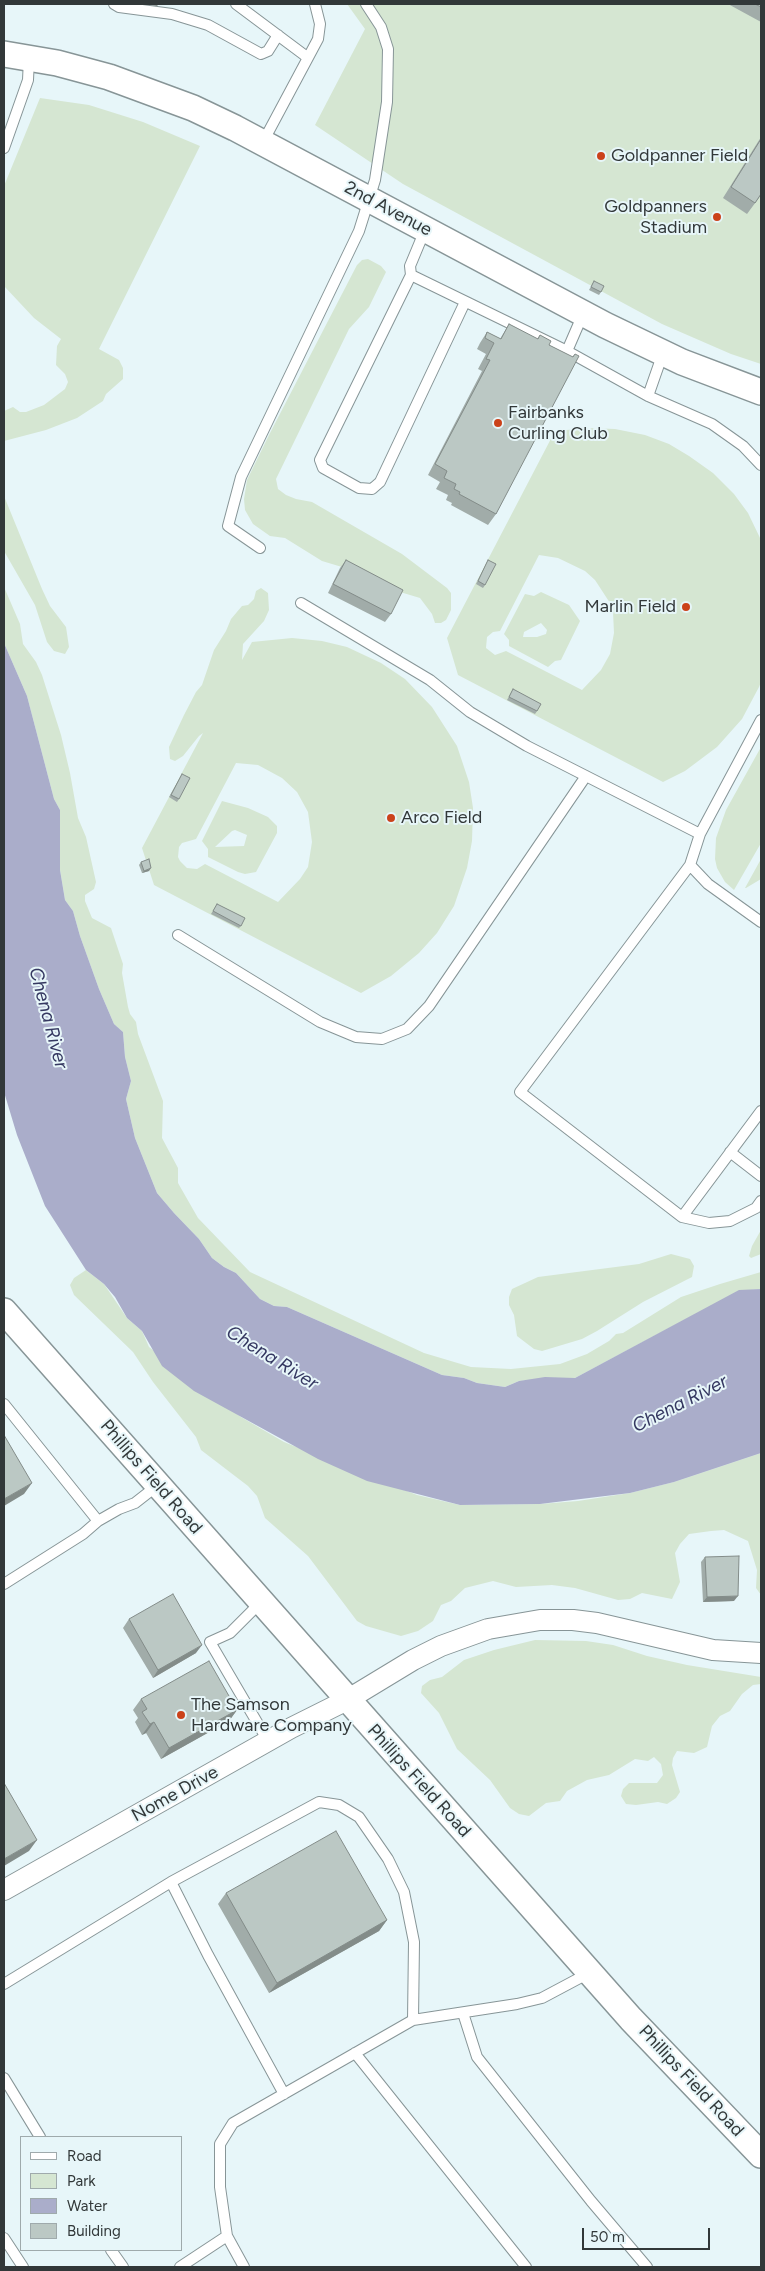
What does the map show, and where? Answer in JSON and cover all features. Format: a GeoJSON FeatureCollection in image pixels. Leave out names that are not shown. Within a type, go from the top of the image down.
{"type":"FeatureCollection","features":[{"type":"Feature","properties":{"kind":"street","name":"2nd Avenue"},"geometry":{"type":"LineString","coordinates":[[4,54],[109,77],[194,108],[263,142],[662,353],[761,392]]}},
{"type":"Feature","properties":{"kind":"street","name":"Phillips Field Road"},"geometry":{"type":"LineString","coordinates":[[4,1311],[590,1972],[761,2155]]}},
{"type":"Feature","properties":{"kind":"street","name":"Nome Drive"},"geometry":{"type":"LineString","coordinates":[[4,1890],[268,1741],[347,1700],[413,1660],[462,1637],[488,1629],[540,1620],[573,1620],[597,1623],[694,1647],[761,1653]]}},
{"type":"Feature","properties":{"kind":"lane"},"geometry":{"type":"LineString","coordinates":[[114,4],[119,7],[172,14],[208,24],[261,54],[268,51],[278,35]]}},
{"type":"Feature","properties":{"kind":"lane"},"geometry":{"type":"LineString","coordinates":[[236,4],[307,57]]}},
{"type":"Feature","properties":{"kind":"lane"},"geometry":{"type":"LineString","coordinates":[[263,142],[318,39],[320,24],[315,4]]}},
{"type":"Feature","properties":{"kind":"lane"},"geometry":{"type":"LineString","coordinates":[[260,548],[228,526],[241,477],[359,232],[378,166],[387,102],[388,49],[381,27],[366,4]]}},
{"type":"Feature","properties":{"kind":"lane"},"geometry":{"type":"LineString","coordinates":[[4,148],[6,133],[28,80],[29,58]]}},
{"type":"Feature","properties":{"kind":"lane"},"geometry":{"type":"LineString","coordinates":[[425,229],[410,266],[411,275],[320,460],[323,468],[359,488],[372,489],[380,482],[465,302]]}},
{"type":"Feature","properties":{"kind":"lane"},"geometry":{"type":"LineString","coordinates":[[411,275],[566,351],[648,396],[712,424],[743,446],[761,465]]}},
{"type":"Feature","properties":{"kind":"lane"},"geometry":{"type":"LineString","coordinates":[[566,351],[584,313]]}},
{"type":"Feature","properties":{"kind":"lane"},"geometry":{"type":"LineString","coordinates":[[648,396],[662,353]]}},
{"type":"Feature","properties":{"kind":"lane"},"geometry":{"type":"LineString","coordinates":[[301,603],[430,680],[478,717],[527,746],[700,834]]}},
{"type":"Feature","properties":{"kind":"lane"},"geometry":{"type":"LineString","coordinates":[[761,720],[700,834],[690,865],[520,1092],[682,1217],[710,1223],[730,1221],[756,1208],[761,1201]]}},
{"type":"Feature","properties":{"kind":"lane"},"geometry":{"type":"LineString","coordinates":[[178,935],[320,1022],[356,1037],[382,1039],[407,1029],[429,1006],[586,776]]}},
{"type":"Feature","properties":{"kind":"lane"},"geometry":{"type":"LineString","coordinates":[[690,865],[708,884],[761,922]]}},
{"type":"Feature","properties":{"kind":"lane"},"geometry":{"type":"LineString","coordinates":[[682,1217],[761,1111]]}},
{"type":"Feature","properties":{"kind":"lane"},"geometry":{"type":"LineString","coordinates":[[730,1152],[761,1176]]}},
{"type":"Feature","properties":{"kind":"lane"},"geometry":{"type":"LineString","coordinates":[[4,1404],[98,1521]]}},
{"type":"Feature","properties":{"kind":"lane"},"geometry":{"type":"LineString","coordinates":[[4,1584],[84,1534],[98,1521],[119,1509],[135,1503],[158,1485]]}},
{"type":"Feature","properties":{"kind":"lane"},"geometry":{"type":"LineString","coordinates":[[261,1602],[230,1632],[210,1642],[268,1741]]}},
{"type":"Feature","properties":{"kind":"lane"},"geometry":{"type":"LineString","coordinates":[[4,1984],[171,1882],[298,1811],[319,1802],[338,1805],[359,1817],[388,1859],[404,1892],[414,1942],[413,2020]]}},
{"type":"Feature","properties":{"kind":"lane"},"geometry":{"type":"LineString","coordinates":[[171,1882],[208,1955],[284,2094]]}},
{"type":"Feature","properties":{"kind":"lane"},"geometry":{"type":"LineString","coordinates":[[244,2267],[227,2236],[220,2187],[220,2144],[233,2123],[413,2020],[517,2004],[542,1998],[590,1972]]}},
{"type":"Feature","properties":{"kind":"lane"},"geometry":{"type":"LineString","coordinates":[[463,2013],[477,2058],[591,2201],[647,2267]]}},
{"type":"Feature","properties":{"kind":"lane"},"geometry":{"type":"LineString","coordinates":[[355,2053],[526,2267]]}},
{"type":"Feature","properties":{"kind":"lane"},"geometry":{"type":"LineString","coordinates":[[4,2078],[39,2136]]}},
{"type":"Feature","properties":{"kind":"lane"},"geometry":{"type":"LineString","coordinates":[[180,2267],[227,2236]]}},
{"type":"Feature","properties":{"kind":"lane"},"geometry":{"type":"LineString","coordinates":[[4,2238],[23,2267]]}},
{"type":"Feature","properties":{"kind":"lane"},"geometry":{"type":"LineString","coordinates":[[113,2251],[123,2267]]}},
{"type":"Feature","properties":{"kind":"green space","name":"Goldpanner Field"},"geometry":{"type":"Polygon","coordinates":[[[347,4],[761,4],[761,364],[731,354],[662,324],[403,184],[315,125],[365,29],[347,4]]]}},
{"type":"Feature","properties":{"kind":"green space"},"geometry":{"type":"Polygon","coordinates":[[[40,98],[89,105],[143,122],[200,146],[99,349],[119,360],[123,368],[123,379],[106,394],[103,401],[77,418],[46,430],[4,441],[4,411],[13,407],[20,412],[26,412],[44,405],[65,389],[68,382],[65,374],[56,365],[57,346],[61,339],[34,318],[4,286],[4,186],[40,98]]]}},
{"type":"Feature","properties":{"kind":"green space"},"geometry":{"type":"Polygon","coordinates":[[[368,259],[381,266],[386,272],[369,307],[349,329],[276,479],[278,489],[296,499],[312,502],[402,554],[447,588],[451,593],[451,610],[446,620],[441,623],[435,623],[432,614],[420,598],[400,592],[352,570],[322,561],[285,538],[270,536],[253,524],[245,510],[244,499],[247,480],[269,435],[357,265],[362,260],[368,259]]]}},
{"type":"Feature","properties":{"kind":"green space","name":"Marlin Field"},"geometry":{"type":"Polygon","coordinates":[[[589,428],[615,429],[645,435],[669,444],[713,473],[734,494],[748,513],[761,540],[761,682],[759,687],[742,719],[717,747],[685,771],[663,782],[458,675],[447,638],[555,431],[589,428]],[[539,555],[500,631],[493,632],[487,637],[486,648],[495,655],[506,651],[582,690],[601,670],[610,654],[614,633],[613,612],[610,603],[595,580],[585,571],[558,558],[539,555]]]}},
{"type":"Feature","properties":{"kind":"green space"},"geometry":{"type":"Polygon","coordinates":[[[4,496],[50,606],[66,627],[69,647],[65,654],[54,651],[47,642],[35,605],[4,551],[4,496]]]}},
{"type":"Feature","properties":{"kind":"green space"},"geometry":{"type":"Polygon","coordinates":[[[4,587],[20,624],[23,644],[36,662],[42,675],[61,735],[78,818],[86,837],[96,882],[94,889],[85,895],[85,901],[92,918],[111,928],[123,964],[122,973],[128,1007],[130,1014],[136,1022],[138,1034],[163,1101],[162,1138],[178,1168],[178,1183],[198,1218],[250,1272],[424,1353],[471,1367],[511,1369],[560,1364],[587,1354],[609,1341],[616,1334],[623,1333],[681,1297],[720,1284],[761,1272],[761,1289],[739,1291],[575,1378],[519,1381],[505,1387],[442,1375],[287,1307],[274,1306],[260,1299],[236,1273],[212,1258],[199,1239],[157,1193],[135,1138],[126,1099],[131,1081],[125,1057],[123,1032],[114,1024],[99,989],[73,911],[65,900],[60,870],[60,810],[54,799],[27,696],[4,643],[4,587]]]}},
{"type":"Feature","properties":{"kind":"green space","name":"Arco Field"},"geometry":{"type":"Polygon","coordinates":[[[261,588],[268,593],[269,610],[264,621],[243,644],[242,660],[252,642],[292,638],[322,641],[347,647],[381,663],[405,679],[432,707],[457,746],[469,782],[473,808],[472,841],[467,868],[454,906],[437,933],[419,953],[391,976],[361,993],[154,885],[142,848],[203,733],[183,756],[175,761],[170,759],[169,747],[196,692],[202,685],[214,650],[231,619],[242,606],[248,605],[254,599],[256,591],[261,588]],[[236,763],[196,839],[182,843],[179,847],[178,857],[187,868],[197,869],[205,864],[278,902],[300,879],[308,867],[312,842],[308,812],[297,792],[282,778],[258,765],[236,763]]]}},
{"type":"Feature","properties":{"kind":"green space","name":"Marlin Field"},"geometry":{"type":"Polygon","coordinates":[[[541,592],[569,605],[580,621],[561,660],[555,661],[548,667],[509,646],[509,640],[504,634],[525,594],[534,596],[541,592]],[[541,623],[524,632],[523,637],[537,637],[546,634],[547,630],[541,623]]]}},
{"type":"Feature","properties":{"kind":"green space"},"geometry":{"type":"Polygon","coordinates":[[[761,747],[761,843],[734,890],[725,882],[717,868],[715,859],[716,838],[726,810],[761,747]]]}},
{"type":"Feature","properties":{"kind":"green space"},"geometry":{"type":"Polygon","coordinates":[[[222,801],[248,808],[268,817],[277,826],[277,833],[256,872],[245,874],[238,872],[208,857],[208,849],[202,841],[222,801]],[[235,830],[232,831],[215,847],[244,846],[247,835],[235,830]]]}},
{"type":"Feature","properties":{"kind":"green space"},"geometry":{"type":"Polygon","coordinates":[[[761,859],[761,879],[745,888],[761,859]]]}},
{"type":"Feature","properties":{"kind":"green space"},"geometry":{"type":"Polygon","coordinates":[[[761,1230],[761,1254],[751,1258],[749,1256],[752,1246],[761,1230]]]}},
{"type":"Feature","properties":{"kind":"green space"},"geometry":{"type":"Polygon","coordinates":[[[671,1254],[690,1259],[694,1266],[692,1277],[643,1302],[582,1339],[542,1351],[534,1349],[517,1336],[514,1315],[509,1305],[512,1289],[538,1277],[639,1264],[671,1254]]]}},
{"type":"Feature","properties":{"kind":"green space"},"geometry":{"type":"Polygon","coordinates":[[[86,1270],[104,1284],[127,1318],[142,1331],[149,1347],[241,1417],[284,1442],[417,1495],[460,1505],[540,1504],[578,1501],[630,1493],[674,1482],[761,1453],[761,1595],[756,1588],[757,1570],[748,1541],[724,1530],[711,1531],[689,1534],[680,1544],[675,1553],[680,1582],[672,1599],[642,1593],[630,1599],[618,1600],[575,1588],[552,1585],[516,1587],[493,1581],[465,1588],[451,1601],[441,1605],[433,1621],[418,1631],[401,1636],[366,1626],[357,1621],[308,1556],[265,1518],[257,1496],[248,1486],[201,1450],[196,1437],[153,1382],[133,1352],[74,1295],[70,1285],[74,1278],[86,1270]]]}},
{"type":"Feature","properties":{"kind":"green space"},"geometry":{"type":"Polygon","coordinates":[[[535,1640],[586,1641],[613,1645],[647,1656],[687,1665],[761,1677],[761,1684],[753,1685],[742,1694],[730,1711],[720,1716],[712,1726],[707,1747],[694,1753],[677,1751],[672,1765],[680,1792],[676,1798],[667,1804],[658,1802],[636,1805],[626,1804],[621,1796],[623,1789],[629,1783],[657,1783],[663,1775],[661,1764],[654,1757],[648,1761],[635,1759],[609,1775],[587,1780],[567,1791],[560,1801],[546,1803],[529,1816],[519,1814],[510,1808],[490,1780],[457,1749],[439,1713],[421,1693],[422,1686],[430,1680],[442,1677],[464,1660],[535,1640]]]}},
{"type":"Feature","properties":{"kind":"water","name":"Chena River"},"geometry":{"type":"Polygon","coordinates":[[[4,643],[27,696],[54,799],[60,810],[60,870],[65,900],[73,911],[99,989],[114,1024],[123,1032],[125,1057],[131,1081],[126,1099],[135,1138],[157,1193],[199,1239],[212,1258],[236,1273],[260,1299],[274,1306],[287,1307],[442,1375],[505,1387],[519,1381],[545,1377],[575,1378],[739,1290],[761,1289],[761,1453],[674,1482],[630,1493],[540,1504],[460,1505],[367,1481],[318,1459],[194,1391],[162,1366],[142,1331],[127,1318],[115,1297],[104,1284],[86,1270],[45,1206],[17,1135],[4,1092],[4,643]]]}},
{"type":"Feature","properties":{"kind":"building"},"geometry":{"type":"Polygon","coordinates":[[[761,139],[761,194],[755,203],[731,187],[761,139]]]}},
{"type":"Feature","properties":{"kind":"building"},"geometry":{"type":"Polygon","coordinates":[[[594,281],[604,286],[601,292],[591,287],[594,281]]]}},
{"type":"Feature","properties":{"kind":"building","name":"Fairbanks Curling Club"},"geometry":{"type":"Polygon","coordinates":[[[509,324],[538,339],[540,335],[551,341],[549,345],[573,357],[575,354],[579,356],[496,514],[459,494],[460,492],[454,489],[456,484],[444,478],[447,471],[435,464],[490,360],[486,359],[494,343],[485,338],[487,332],[501,339],[509,324]]]}},
{"type":"Feature","properties":{"kind":"building"},"geometry":{"type":"Polygon","coordinates":[[[346,560],[403,590],[391,614],[333,584],[346,560]]]}},
{"type":"Feature","properties":{"kind":"building"},"geometry":{"type":"Polygon","coordinates":[[[488,560],[496,564],[485,585],[478,581],[488,560]]]}},
{"type":"Feature","properties":{"kind":"building"},"geometry":{"type":"Polygon","coordinates":[[[513,689],[541,704],[537,711],[509,697],[513,689]]]}},
{"type":"Feature","properties":{"kind":"building"},"geometry":{"type":"Polygon","coordinates":[[[182,774],[190,778],[179,799],[171,795],[182,774]]]}},
{"type":"Feature","properties":{"kind":"building"},"geometry":{"type":"Polygon","coordinates":[[[149,859],[151,868],[144,871],[141,862],[149,859]]]}},
{"type":"Feature","properties":{"kind":"building"},"geometry":{"type":"Polygon","coordinates":[[[217,904],[245,918],[241,926],[213,911],[217,904]]]}},
{"type":"Feature","properties":{"kind":"building"},"geometry":{"type":"Polygon","coordinates":[[[4,1435],[32,1483],[4,1499],[4,1435]]]}},
{"type":"Feature","properties":{"kind":"building"},"geometry":{"type":"Polygon","coordinates":[[[739,1556],[738,1596],[707,1597],[705,1557],[739,1556]]]}},
{"type":"Feature","properties":{"kind":"building"},"geometry":{"type":"Polygon","coordinates":[[[173,1594],[202,1645],[158,1670],[129,1619],[173,1594]]]}},
{"type":"Feature","properties":{"kind":"building","name":"The Samson Hardware Company"},"geometry":{"type":"Polygon","coordinates":[[[209,1661],[237,1710],[169,1748],[154,1722],[150,1724],[142,1712],[147,1709],[141,1699],[209,1661]]]}},
{"type":"Feature","properties":{"kind":"building"},"geometry":{"type":"Polygon","coordinates":[[[4,1783],[37,1840],[4,1859],[4,1783]]]}},
{"type":"Feature","properties":{"kind":"building"},"geometry":{"type":"Polygon","coordinates":[[[336,1831],[387,1920],[277,1983],[226,1893],[336,1831]]]}},
{"type":"Feature","properties":{"kind":"place","name":"Goldpanner Field"},"geometry":{"type":"Point","coordinates":[601,156]}},
{"type":"Feature","properties":{"kind":"place","name":"Goldpanners Stadium"},"geometry":{"type":"Point","coordinates":[717,217]}},
{"type":"Feature","properties":{"kind":"place","name":"Fairbanks Curling Club"},"geometry":{"type":"Point","coordinates":[498,423]}},
{"type":"Feature","properties":{"kind":"place","name":"Marlin Field"},"geometry":{"type":"Point","coordinates":[686,607]}},
{"type":"Feature","properties":{"kind":"place","name":"Arco Field"},"geometry":{"type":"Point","coordinates":[391,818]}},
{"type":"Feature","properties":{"kind":"place","name":"The Samson Hardware Company"},"geometry":{"type":"Point","coordinates":[181,1715]}}]}
